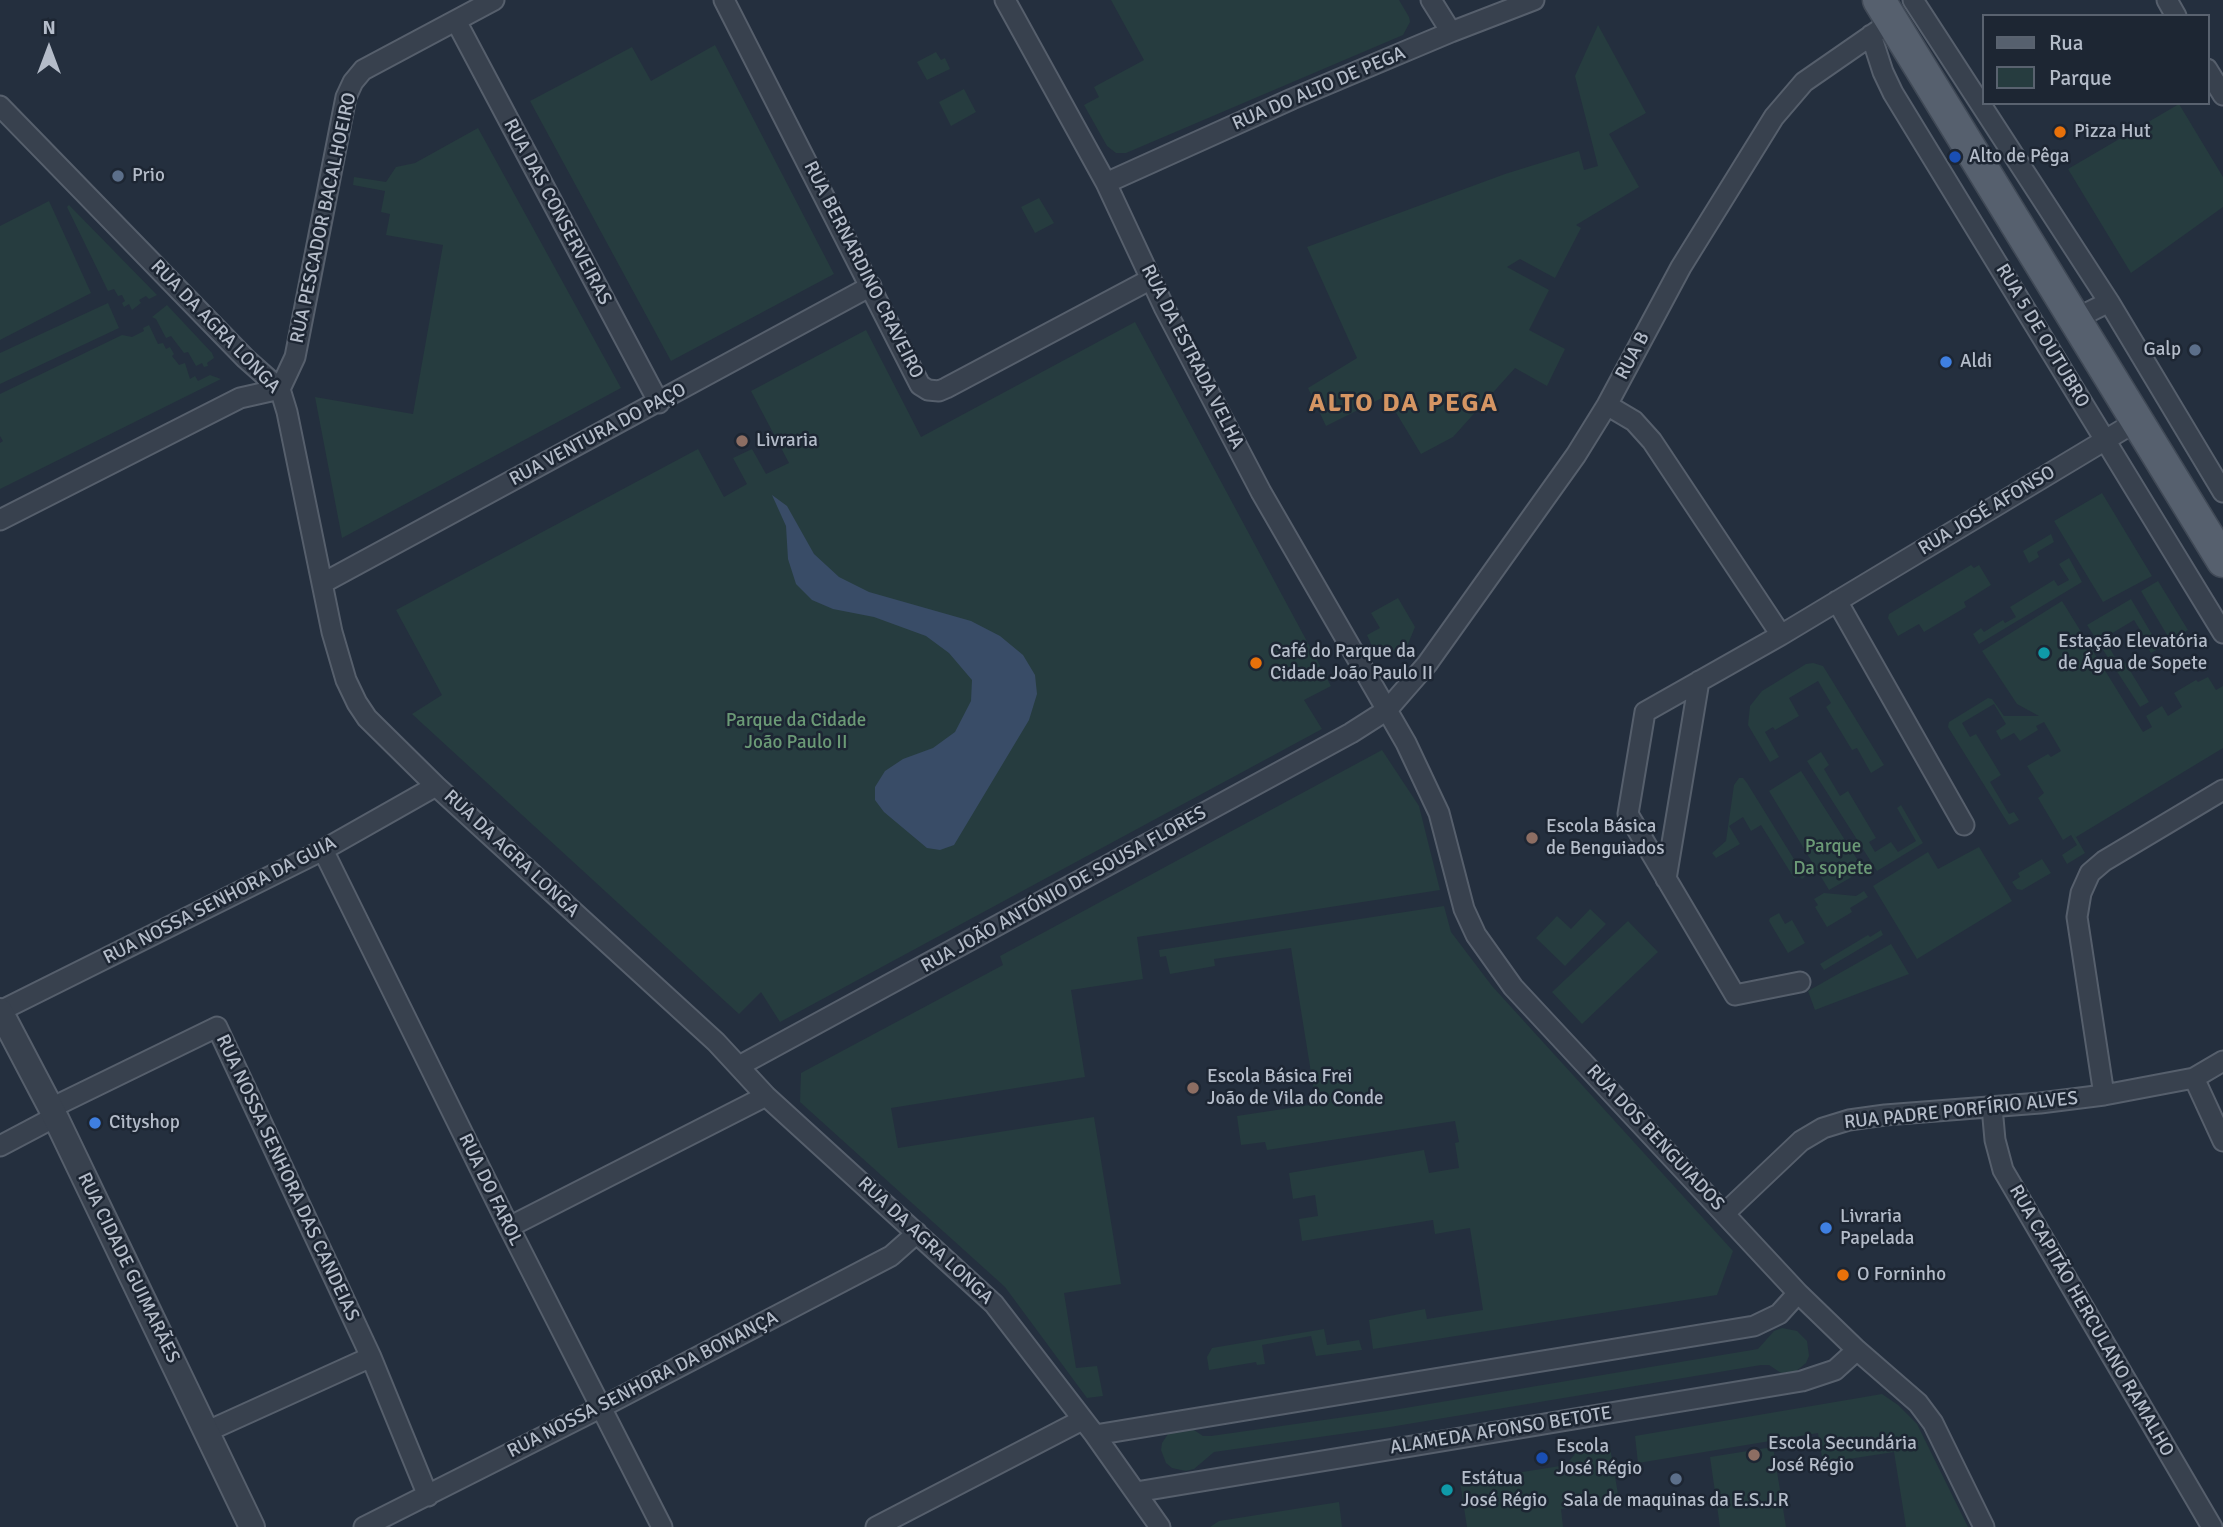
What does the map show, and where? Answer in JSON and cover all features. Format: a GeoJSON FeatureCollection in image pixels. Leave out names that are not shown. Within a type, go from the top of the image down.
{"type":"FeatureCollection","features":[{"type":"Feature","properties":{"kind":"main road","name":"RUA 5 DE OUTUBRO"},"geometry":{"type":"LineString","coordinates":[[1889,14],[2223,561]]}},
{"type":"Feature","properties":{"kind":"street","name":"RUA PESCADOR BACALHOEIRO"},"geometry":{"type":"LineString","coordinates":[[280,388],[295,357],[346,97],[353,82],[363,70],[494,0]]}},
{"type":"Feature","properties":{"kind":"street","name":"RUA BERNARDINO CRAVEIRO"},"geometry":{"type":"LineString","coordinates":[[724,0],[872,286],[920,385],[928,390],[939,391],[1151,279]]}},
{"type":"Feature","properties":{"kind":"street","name":"RUA DA ESTRADA VELHA"},"geometry":{"type":"LineString","coordinates":[[1005,0],[1106,183],[1151,279],[1261,492],[1387,710]]}},
{"type":"Feature","properties":{"kind":"street"},"geometry":{"type":"LineString","coordinates":[[1431,0],[1451,32]]}},
{"type":"Feature","properties":{"kind":"street","name":"RUA DO ALTO DE PEGA"},"geometry":{"type":"LineString","coordinates":[[1106,183],[1292,99],[1534,0]]}},
{"type":"Feature","properties":{"kind":"street"},"geometry":{"type":"LineString","coordinates":[[1889,14],[2109,302],[2223,492]]}},
{"type":"Feature","properties":{"kind":"street","name":"RUA 5 DE OUTUBRO"},"geometry":{"type":"LineString","coordinates":[[1889,14],[1883,72],[1893,93],[2223,633]]}},
{"type":"Feature","properties":{"kind":"street","name":"RUA B"},"geometry":{"type":"LineString","coordinates":[[1387,710],[1427,664],[1576,455],[1607,405],[1681,267],[1774,117],[1804,82],[1889,14]]}},
{"type":"Feature","properties":{"kind":"street","name":"RUA DAS CONSERVEIRAS"},"geometry":{"type":"LineString","coordinates":[[456,21],[659,403]]}},
{"type":"Feature","properties":{"kind":"street"},"geometry":{"type":"LineString","coordinates":[[2209,72],[2223,95]]}},
{"type":"Feature","properties":{"kind":"street","name":"RUA DA AGRA LONGA"},"geometry":{"type":"LineString","coordinates":[[0,106],[246,359],[280,388],[332,632],[346,680],[367,718],[436,786],[716,1042],[766,1096],[994,1304],[1160,1527]]}},
{"type":"Feature","properties":{"kind":"street","name":"RUA VENTURA DO PAÇO"},"geometry":{"type":"LineString","coordinates":[[323,583],[872,286]]}},
{"type":"Feature","properties":{"kind":"street","name":"RUA 5 DE OUTUBRO"},"geometry":{"type":"LineString","coordinates":[[2075,319],[2109,302]]}},
{"type":"Feature","properties":{"kind":"street"},"geometry":{"type":"LineString","coordinates":[[0,520],[240,398],[280,388]]}},
{"type":"Feature","properties":{"kind":"street"},"geometry":{"type":"LineString","coordinates":[[1607,405],[1634,421],[1652,441],[1781,635]]}},
{"type":"Feature","properties":{"kind":"street","name":"RUA JOSÉ AFONSO"},"geometry":{"type":"LineString","coordinates":[[1800,982],[1735,995],[1628,814],[1645,712],[1781,635],[2137,421]]}},
{"type":"Feature","properties":{"kind":"street"},"geometry":{"type":"LineString","coordinates":[[2161,460],[2191,440]]}},
{"type":"Feature","properties":{"kind":"street"},"geometry":{"type":"LineString","coordinates":[[1837,601],[1964,825]]}},
{"type":"Feature","properties":{"kind":"street"},"geometry":{"type":"LineString","coordinates":[[1666,879],[1699,681]]}},
{"type":"Feature","properties":{"kind":"street","name":"RUA JOÃO ANTÓNIO DE SOUSA FLORES"},"geometry":{"type":"LineString","coordinates":[[739,1066],[1339,740],[1387,710]]}},
{"type":"Feature","properties":{"kind":"street","name":"RUA DOS BENGUIADOS"},"geometry":{"type":"LineString","coordinates":[[1387,710],[1439,813],[1464,909],[1476,935],[1513,987],[1797,1293],[1918,1403],[1933,1423],[1984,1527]]}},
{"type":"Feature","properties":{"kind":"street","name":"RUA NOSSA SENHORA DA GUIA"},"geometry":{"type":"LineString","coordinates":[[0,1011],[323,850],[436,786]]}},
{"type":"Feature","properties":{"kind":"street"},"geometry":{"type":"LineString","coordinates":[[2104,1095],[2077,917],[2081,893],[2090,873],[2104,861],[2223,790]]}},
{"type":"Feature","properties":{"kind":"street","name":"RUA DO FAROL"},"geometry":{"type":"LineString","coordinates":[[323,850],[509,1227],[662,1527]]}},
{"type":"Feature","properties":{"kind":"street","name":"RUA CIDADE GUIMARÃES"},"geometry":{"type":"LineString","coordinates":[[0,1011],[53,1113],[252,1527]]}},
{"type":"Feature","properties":{"kind":"street","name":"RUA NOSSA SENHORA DAS CANDEIAS"},"geometry":{"type":"LineString","coordinates":[[53,1113],[217,1027],[371,1357],[428,1496]]}},
{"type":"Feature","properties":{"kind":"street","name":"RUA PADRE PORFÍRIO ALVES"},"geometry":{"type":"LineString","coordinates":[[1725,1213],[1801,1141],[1823,1128],[1849,1120],[2104,1095],[2194,1078],[2223,1061]]}},
{"type":"Feature","properties":{"kind":"street"},"geometry":{"type":"LineString","coordinates":[[2194,1078],[2223,1141]]}},
{"type":"Feature","properties":{"kind":"street"},"geometry":{"type":"LineString","coordinates":[[509,1227],[766,1096]]}},
{"type":"Feature","properties":{"kind":"street","name":"RUA CAPITÃO HERCULANO RAMALHO"},"geometry":{"type":"LineString","coordinates":[[1992,1107],[1995,1140],[2003,1170],[2211,1527]]}},
{"type":"Feature","properties":{"kind":"street"},"geometry":{"type":"LineString","coordinates":[[0,1146],[53,1113]]}},
{"type":"Feature","properties":{"kind":"street","name":"RUA NOSSA SENHORA DA BONANÇA"},"geometry":{"type":"LineString","coordinates":[[364,1527],[891,1256],[917,1233]]}},
{"type":"Feature","properties":{"kind":"street"},"geometry":{"type":"LineString","coordinates":[[876,1527],[1088,1428],[1754,1326],[1779,1314],[1797,1293]]}},
{"type":"Feature","properties":{"kind":"street","name":"ALAMEDA AFONSO BETOTE"},"geometry":{"type":"LineString","coordinates":[[1136,1492],[1802,1381],[1835,1370],[1857,1350]]}},
{"type":"Feature","properties":{"kind":"street"},"geometry":{"type":"LineString","coordinates":[[208,1431],[371,1357]]}},
{"type":"Feature","properties":{"kind":"green space"},"geometry":{"type":"Polygon","coordinates":[[[1111,0],[1399,0],[1410,22],[1403,35],[1126,153],[1116,153],[1107,146],[1084,105],[1099,97],[1094,87],[1144,60],[1111,0]]]}},
{"type":"Feature","properties":{"kind":"green space"},"geometry":{"type":"Polygon","coordinates":[[[1598,25],[1646,113],[1609,134],[1639,187],[1576,225],[1581,228],[1555,278],[1520,259],[1507,267],[1549,290],[1529,330],[1565,349],[1547,386],[1515,368],[1453,437],[1421,454],[1386,396],[1326,426],[1308,388],[1357,358],[1307,247],[1505,174],[1579,151],[1584,170],[1598,166],[1575,76],[1598,25]]]}},
{"type":"Feature","properties":{"kind":"green space"},"geometry":{"type":"Polygon","coordinates":[[[715,45],[834,274],[671,361],[530,101],[632,47],[651,81],[715,45]]]}},
{"type":"Feature","properties":{"kind":"green space"},"geometry":{"type":"Polygon","coordinates":[[[936,52],[941,60],[945,58],[950,69],[927,80],[917,62],[936,52]]]}},
{"type":"Feature","properties":{"kind":"green space"},"geometry":{"type":"Polygon","coordinates":[[[964,89],[976,112],[951,126],[939,102],[964,89]]]}},
{"type":"Feature","properties":{"kind":"green space"},"geometry":{"type":"Polygon","coordinates":[[[2180,105],[2223,177],[2223,207],[2131,273],[2068,169],[2180,105]]]}},
{"type":"Feature","properties":{"kind":"green space"},"geometry":{"type":"Polygon","coordinates":[[[478,128],[621,388],[342,538],[315,397],[413,414],[443,245],[386,235],[390,214],[381,212],[385,191],[353,185],[354,177],[386,182],[396,167],[415,163],[478,128]]]}},
{"type":"Feature","properties":{"kind":"green space"},"geometry":{"type":"Polygon","coordinates":[[[1039,198],[1054,223],[1035,233],[1021,207],[1039,198]]]}},
{"type":"Feature","properties":{"kind":"green space"},"geometry":{"type":"Polygon","coordinates":[[[49,201],[91,293],[0,340],[0,226],[49,201]]]}},
{"type":"Feature","properties":{"kind":"green space"},"geometry":{"type":"Polygon","coordinates":[[[69,205],[157,295],[139,300],[141,303],[132,310],[129,304],[124,307],[122,295],[118,296],[114,289],[108,291],[67,207],[69,205]]]}},
{"type":"Feature","properties":{"kind":"green space"},"geometry":{"type":"Polygon","coordinates":[[[108,303],[119,328],[0,384],[0,353],[108,303]]]}},
{"type":"Feature","properties":{"kind":"green space"},"geometry":{"type":"Polygon","coordinates":[[[167,305],[212,353],[214,358],[207,363],[208,366],[204,367],[202,363],[196,366],[188,352],[184,353],[171,336],[166,338],[156,319],[152,317],[167,305]]]}},
{"type":"Feature","properties":{"kind":"green space","name":"Parque da Cidade João Paulo II"},"geometry":{"type":"Polygon","coordinates":[[[1135,322],[1331,686],[1304,700],[1322,729],[780,1022],[761,992],[739,1014],[412,714],[442,695],[396,610],[698,449],[724,497],[747,484],[733,458],[752,449],[766,474],[789,463],[751,391],[866,330],[921,437],[1135,322]]]}},
{"type":"Feature","properties":{"kind":"green space"},"geometry":{"type":"Polygon","coordinates":[[[149,325],[158,344],[163,343],[166,349],[170,347],[174,354],[172,356],[179,365],[185,363],[190,379],[195,376],[198,381],[210,375],[221,379],[0,489],[0,443],[3,441],[0,436],[0,394],[122,335],[132,337],[149,325]]]}},
{"type":"Feature","properties":{"kind":"green space"},"geometry":{"type":"Polygon","coordinates":[[[2102,493],[2152,576],[2103,602],[2054,521],[2102,493]]]}},
{"type":"Feature","properties":{"kind":"green space"},"geometry":{"type":"Polygon","coordinates":[[[2051,534],[2054,542],[2037,552],[2039,557],[2029,563],[2023,551],[2051,534]]]}},
{"type":"Feature","properties":{"kind":"green space"},"geometry":{"type":"Polygon","coordinates":[[[2069,558],[2082,582],[1979,644],[1973,634],[1981,628],[1984,632],[2003,620],[2005,623],[2016,617],[2010,607],[2054,580],[2058,586],[2069,580],[2059,564],[2069,558]]]}},
{"type":"Feature","properties":{"kind":"green space"},"geometry":{"type":"Polygon","coordinates":[[[1971,565],[1974,568],[1979,565],[1991,585],[1964,602],[1966,607],[1924,632],[1919,624],[1898,636],[1888,618],[1889,614],[1971,565]]]}},
{"type":"Feature","properties":{"kind":"green space"},"geometry":{"type":"Polygon","coordinates":[[[2158,581],[2188,630],[2170,640],[2141,591],[2158,581]]]}},
{"type":"Feature","properties":{"kind":"green space"},"geometry":{"type":"Polygon","coordinates":[[[1398,598],[1415,627],[1408,644],[1397,651],[1386,651],[1371,644],[1367,635],[1380,628],[1371,613],[1398,598]]]}},
{"type":"Feature","properties":{"kind":"green space"},"geometry":{"type":"Polygon","coordinates":[[[2131,599],[2160,648],[2151,653],[2134,620],[2104,638],[2117,661],[2123,659],[2149,702],[2140,707],[2087,625],[2131,599]]]}},
{"type":"Feature","properties":{"kind":"green space"},"geometry":{"type":"Polygon","coordinates":[[[2062,601],[2143,732],[2152,727],[2146,716],[2162,706],[2168,716],[2182,707],[2174,693],[2196,680],[2198,682],[2208,677],[2216,690],[2223,686],[2223,748],[2076,837],[2073,832],[2085,853],[2067,864],[2062,855],[2077,845],[2071,835],[2063,840],[2038,798],[2044,793],[2027,766],[2048,754],[2051,757],[2061,751],[2044,722],[2036,726],[2038,730],[2020,741],[2014,733],[2001,740],[1996,731],[2006,724],[1994,704],[1962,723],[1970,737],[1976,734],[2001,775],[1990,782],[2009,814],[2014,812],[2019,820],[2009,825],[1948,727],[1949,722],[1988,698],[1992,699],[2004,716],[2039,716],[2017,704],[1982,651],[2062,601]]]}},
{"type":"Feature","properties":{"kind":"green space"},"geometry":{"type":"Polygon","coordinates":[[[1806,664],[1823,666],[1884,765],[1871,773],[1857,748],[1852,750],[1826,707],[1831,703],[1818,681],[1789,698],[1799,716],[1775,730],[1773,727],[1765,732],[1779,757],[1770,762],[1748,725],[1750,706],[1762,691],[1806,664]]]}},
{"type":"Feature","properties":{"kind":"green space"},"geometry":{"type":"Polygon","coordinates":[[[1382,750],[1419,806],[1440,890],[1137,937],[1143,979],[1071,990],[1085,1077],[891,1108],[898,1148],[1094,1117],[1121,1284],[1064,1293],[1076,1368],[1097,1366],[1103,1396],[1087,1398],[1005,1287],[800,1102],[801,1073],[1003,965],[1000,956],[1382,750]]]}},
{"type":"Feature","properties":{"kind":"green space"},"geometry":{"type":"Polygon","coordinates":[[[1821,752],[1829,765],[1824,769],[1840,796],[1848,791],[1876,838],[1869,842],[1875,852],[1891,842],[1898,852],[1916,841],[1897,808],[1901,805],[1923,843],[1877,871],[1807,761],[1821,752]]]}},
{"type":"Feature","properties":{"kind":"green space","name":"Parque Da sopete"},"geometry":{"type":"Polygon","coordinates":[[[1801,771],[1864,870],[1829,890],[1769,791],[1801,771]]]}},
{"type":"Feature","properties":{"kind":"green space"},"geometry":{"type":"Polygon","coordinates":[[[1739,778],[1743,778],[1747,783],[1805,877],[1802,879],[1799,876],[1794,878],[1761,825],[1751,831],[1743,817],[1729,826],[1740,844],[1716,858],[1712,853],[1726,841],[1734,785],[1739,778]]]}},
{"type":"Feature","properties":{"kind":"green space"},"geometry":{"type":"Polygon","coordinates":[[[1979,847],[2012,901],[1917,959],[1873,886],[1928,852],[1938,869],[1979,847]]]}},
{"type":"Feature","properties":{"kind":"green space"},"geometry":{"type":"Polygon","coordinates":[[[2042,859],[2051,873],[2022,890],[2017,889],[2012,882],[2020,877],[2018,873],[2042,859]]]}},
{"type":"Feature","properties":{"kind":"green space"},"geometry":{"type":"Polygon","coordinates":[[[1864,891],[1868,897],[1850,908],[1852,912],[1827,927],[1815,907],[1818,905],[1814,899],[1824,893],[1856,896],[1864,891]]]}},
{"type":"Feature","properties":{"kind":"green space"},"geometry":{"type":"Polygon","coordinates":[[[1444,906],[1451,932],[1492,986],[1733,1251],[1717,1295],[1373,1349],[1369,1320],[1425,1309],[1427,1319],[1483,1310],[1470,1228],[1435,1234],[1433,1220],[1302,1241],[1299,1219],[1318,1216],[1315,1195],[1293,1199],[1289,1173],[1424,1150],[1429,1173],[1459,1168],[1455,1143],[1459,1142],[1455,1121],[1267,1150],[1265,1142],[1241,1145],[1237,1116],[1316,1104],[1291,948],[1214,959],[1215,966],[1170,974],[1166,956],[1160,957],[1159,950],[1444,906]]]}},
{"type":"Feature","properties":{"kind":"green space"},"geometry":{"type":"Polygon","coordinates":[[[1590,909],[1606,924],[1565,966],[1536,938],[1557,916],[1571,929],[1590,909]]]}},
{"type":"Feature","properties":{"kind":"green space"},"geometry":{"type":"Polygon","coordinates":[[[1779,913],[1785,924],[1792,920],[1805,943],[1788,953],[1769,921],[1779,913]]]}},
{"type":"Feature","properties":{"kind":"green space"},"geometry":{"type":"Polygon","coordinates":[[[1628,921],[1658,952],[1582,1024],[1552,992],[1628,921]]]}},
{"type":"Feature","properties":{"kind":"green space"},"geometry":{"type":"Polygon","coordinates":[[[1881,930],[1883,935],[1824,970],[1820,964],[1868,935],[1870,937],[1881,930]]]}},
{"type":"Feature","properties":{"kind":"green space"},"geometry":{"type":"Polygon","coordinates":[[[1891,944],[1909,974],[1815,1010],[1808,991],[1891,944]]]}},
{"type":"Feature","properties":{"kind":"green space"},"geometry":{"type":"Polygon","coordinates":[[[1782,1328],[1797,1331],[1807,1341],[1809,1356],[1806,1363],[1795,1372],[1781,1373],[1769,1365],[1761,1365],[1390,1427],[1214,1452],[1194,1469],[1186,1471],[1172,1468],[1166,1463],[1161,1450],[1170,1431],[1191,1428],[1203,1436],[1211,1436],[1387,1411],[1758,1349],[1774,1331],[1782,1328]]]}},
{"type":"Feature","properties":{"kind":"green space"},"geometry":{"type":"Polygon","coordinates":[[[1324,1329],[1327,1345],[1359,1340],[1362,1350],[1316,1356],[1311,1336],[1262,1345],[1265,1364],[1257,1365],[1256,1362],[1209,1370],[1207,1357],[1212,1348],[1324,1329]]]}},
{"type":"Feature","properties":{"kind":"green space"},"geometry":{"type":"Polygon","coordinates":[[[1882,1394],[1917,1424],[1968,1527],[1906,1527],[1894,1452],[1823,1463],[1818,1433],[1638,1463],[1635,1436],[1882,1394]]]}},
{"type":"Feature","properties":{"kind":"green space"},"geometry":{"type":"Polygon","coordinates":[[[1609,1441],[1619,1500],[1561,1509],[1563,1527],[1467,1527],[1460,1482],[1566,1465],[1583,1444],[1609,1441]]]}},
{"type":"Feature","properties":{"kind":"green space"},"geometry":{"type":"Polygon","coordinates":[[[1773,1447],[1786,1527],[1720,1527],[1710,1457],[1773,1447]]]}},
{"type":"Feature","properties":{"kind":"green space"},"geometry":{"type":"Polygon","coordinates":[[[1339,1502],[1342,1527],[1210,1527],[1219,1521],[1339,1502]]]}},
{"type":"Feature","properties":{"kind":"water"},"geometry":{"type":"Polygon","coordinates":[[[772,495],[787,506],[814,554],[839,577],[869,592],[971,621],[1000,636],[1023,655],[1035,675],[1037,694],[1029,720],[954,845],[940,850],[927,848],[884,812],[875,800],[875,787],[885,771],[903,759],[933,748],[955,732],[971,701],[972,680],[949,653],[926,636],[874,617],[833,609],[812,600],[796,584],[788,559],[786,526],[772,495]]]}},
{"type":"Feature","properties":{"kind":"place","name":"Pizza Hut"},"geometry":{"type":"Point","coordinates":[2060,132]}},
{"type":"Feature","properties":{"kind":"place","name":"Alto de Pêga"},"geometry":{"type":"Point","coordinates":[1955,157]}},
{"type":"Feature","properties":{"kind":"place","name":"Prio"},"geometry":{"type":"Point","coordinates":[118,176]}},
{"type":"Feature","properties":{"kind":"place","name":"Galp"},"geometry":{"type":"Point","coordinates":[2195,350]}},
{"type":"Feature","properties":{"kind":"place","name":"Aldi"},"geometry":{"type":"Point","coordinates":[1946,362]}},
{"type":"Feature","properties":{"kind":"place","name":"Livraria"},"geometry":{"type":"Point","coordinates":[742,441]}},
{"type":"Feature","properties":{"kind":"place","name":"Estação Elevatória de Água de Sopete"},"geometry":{"type":"Point","coordinates":[2044,653]}},
{"type":"Feature","properties":{"kind":"place","name":"Café do Parque da Cidade João Paulo II"},"geometry":{"type":"Point","coordinates":[1256,663]}},
{"type":"Feature","properties":{"kind":"place","name":"Escola Básica de Benguiados"},"geometry":{"type":"Point","coordinates":[1532,838]}},
{"type":"Feature","properties":{"kind":"place","name":"Escola Básica Frei João de Vila do Conde"},"geometry":{"type":"Point","coordinates":[1193,1088]}},
{"type":"Feature","properties":{"kind":"place","name":"Cityshop"},"geometry":{"type":"Point","coordinates":[95,1123]}},
{"type":"Feature","properties":{"kind":"place","name":"Livraria Papelada"},"geometry":{"type":"Point","coordinates":[1826,1228]}},
{"type":"Feature","properties":{"kind":"place","name":"O Forninho"},"geometry":{"type":"Point","coordinates":[1843,1275]}},
{"type":"Feature","properties":{"kind":"place","name":"Escola Secundária José Régio"},"geometry":{"type":"Point","coordinates":[1754,1455]}},
{"type":"Feature","properties":{"kind":"place","name":"Escola José Régio"},"geometry":{"type":"Point","coordinates":[1542,1458]}},
{"type":"Feature","properties":{"kind":"place","name":"Sala de maquinas da E.S.J.R"},"geometry":{"type":"Point","coordinates":[1676,1479]}},
{"type":"Feature","properties":{"kind":"place","name":"Estátua José Régio"},"geometry":{"type":"Point","coordinates":[1447,1490]}},
{"type":"Feature","properties":{"kind":"district","name":"ALTO DA PEGA"},"geometry":{"type":"Point","coordinates":[1404,404]}}]}
